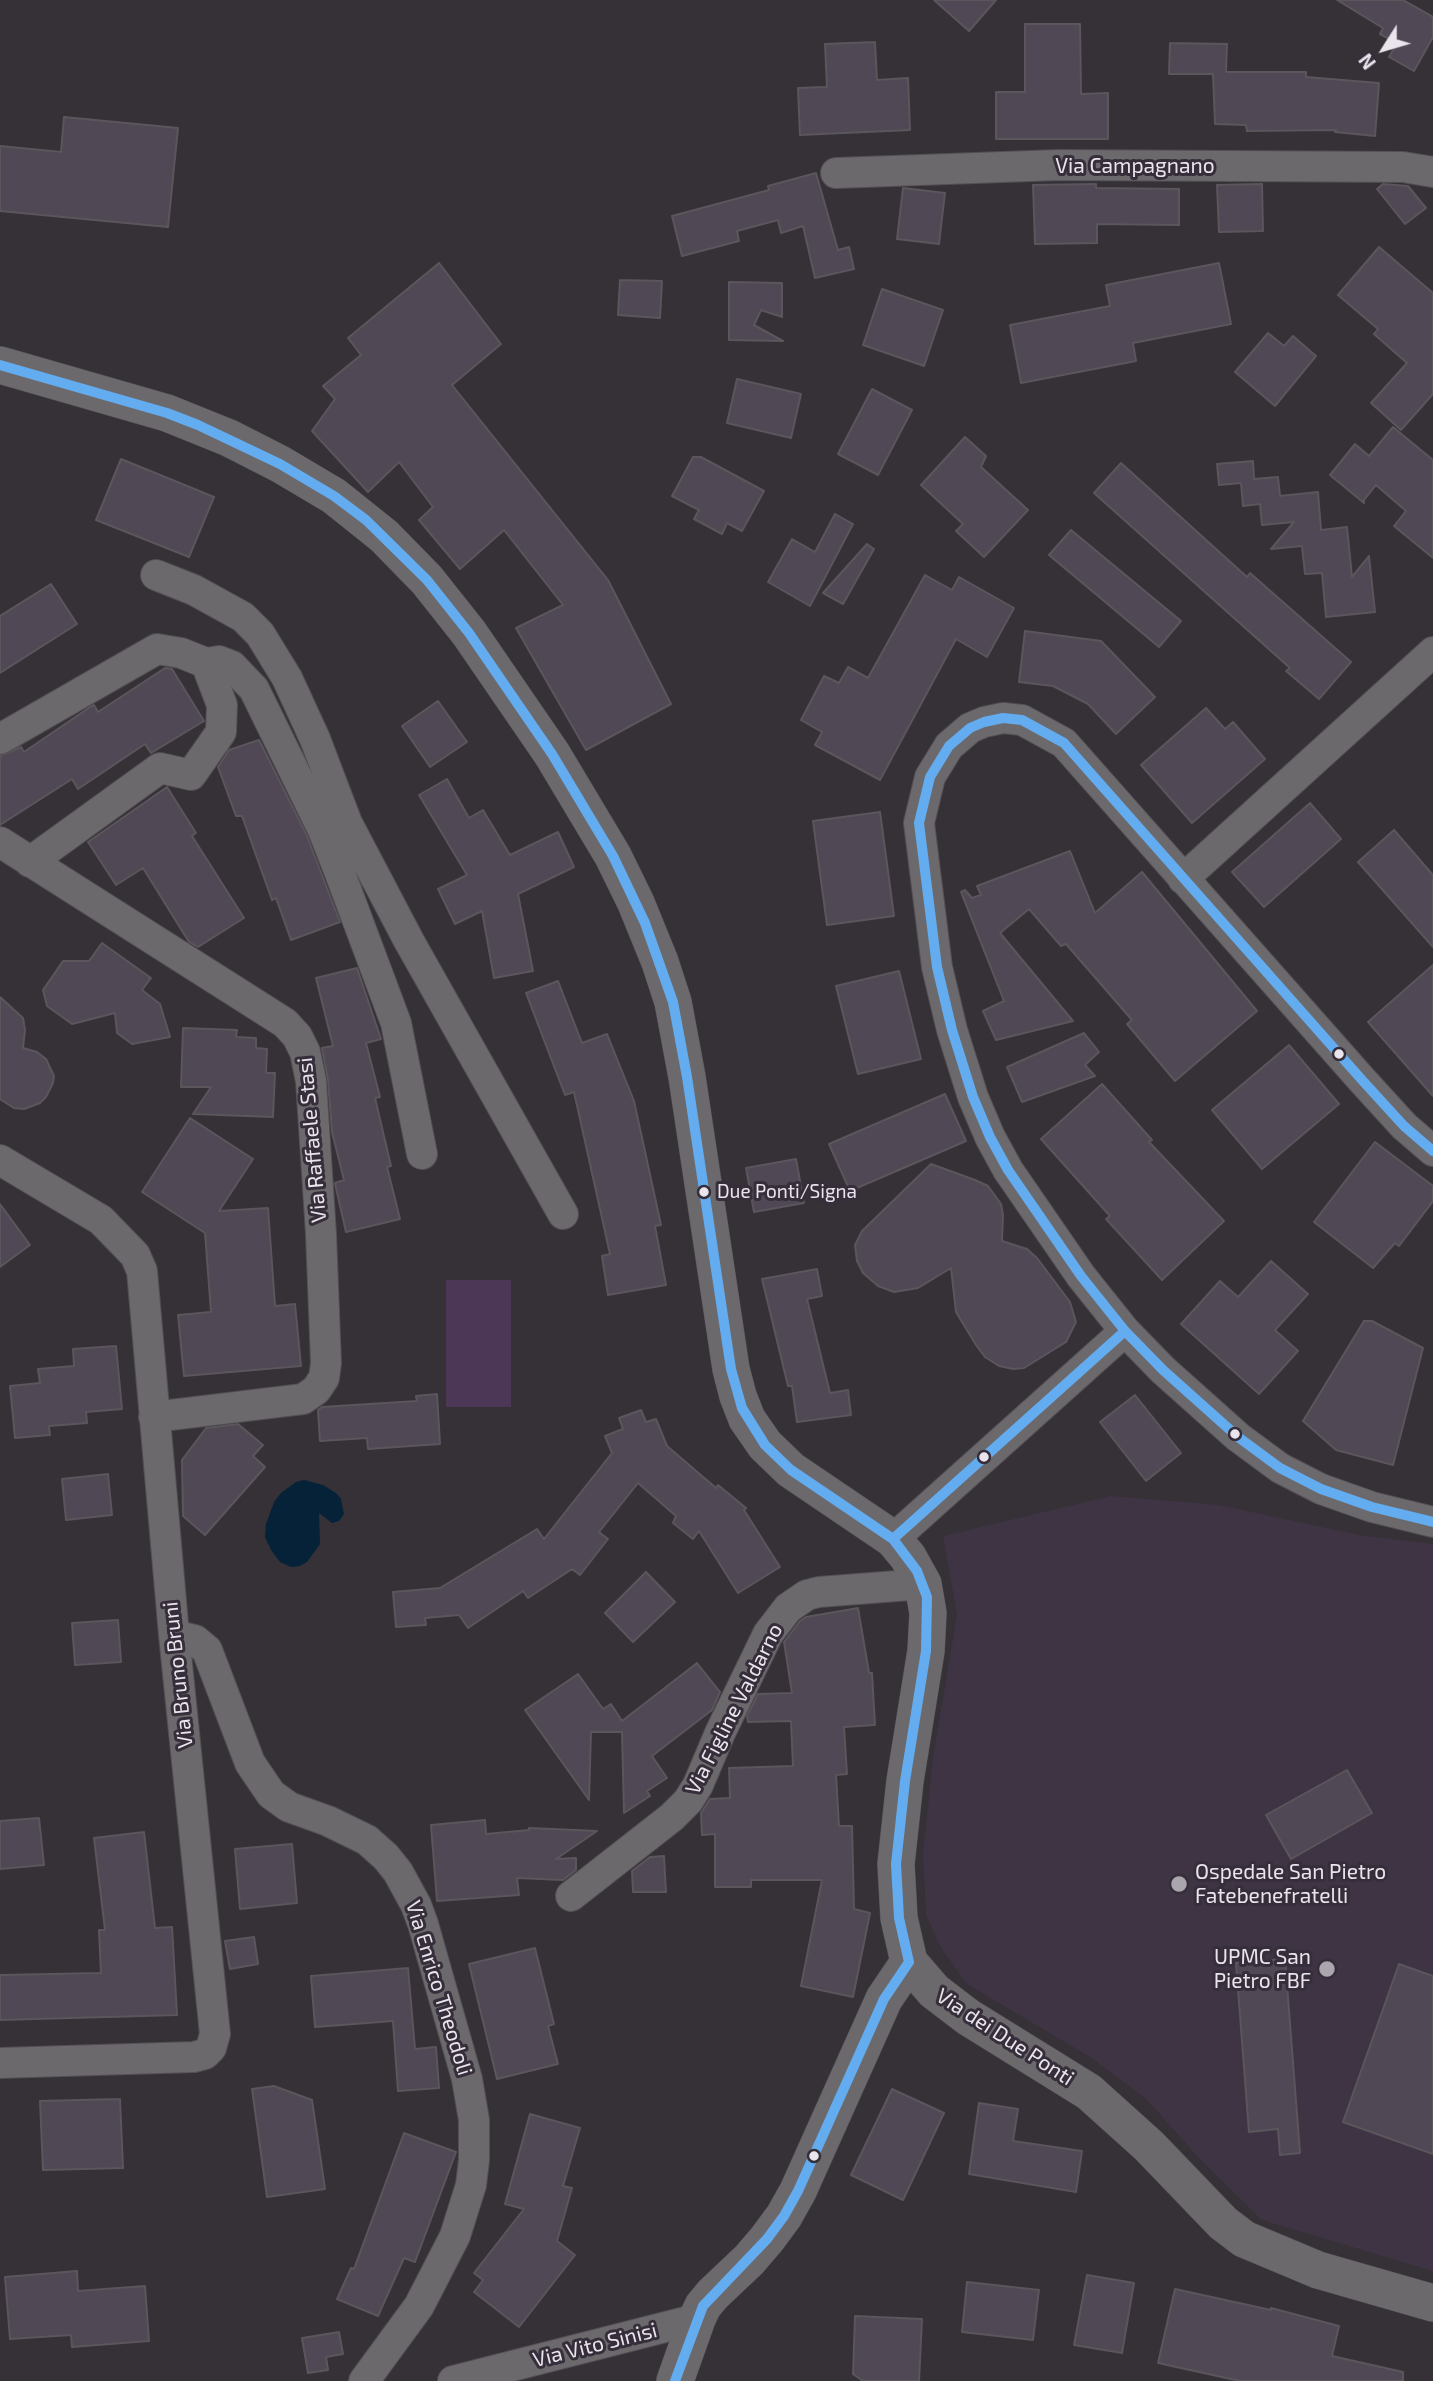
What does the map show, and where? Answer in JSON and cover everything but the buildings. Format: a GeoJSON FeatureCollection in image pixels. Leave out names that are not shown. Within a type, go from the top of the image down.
{"type":"FeatureCollection","features":[{"type":"Feature","properties":{"kind":"street","name":"Via Campagnano"},"geometry":{"type":"LineString","coordinates":[[836,173],[1059,165],[1403,167],[1433,172]]}},
{"type":"Feature","properties":{"kind":"street","name":"Via dei Due Ponti"},"geometry":{"type":"LineString","coordinates":[[0,366],[167,413],[229,438],[280,464],[334,496],[384,536],[427,580],[470,632],[552,754],[600,834],[636,902],[660,962],[673,1002],[687,1077],[733,1377],[747,1419],[765,1445],[791,1470],[894,1539],[923,1584],[928,1613],[926,1651],[905,1781],[896,1864],[900,1926],[909,1962],[934,1991],[968,2017],[1090,2092],[1149,2147],[1223,2223],[1244,2239],[1279,2256],[1318,2270],[1433,2303]]}},
{"type":"Feature","properties":{"kind":"street"},"geometry":{"type":"LineString","coordinates":[[156,575],[194,590],[243,617],[260,634],[287,678],[315,739],[335,826],[397,1023],[422,1154]]}},
{"type":"Feature","properties":{"kind":"street"},"geometry":{"type":"LineString","coordinates":[[0,739],[157,649],[181,653],[206,663],[219,661],[232,666],[254,689],[335,826],[409,941],[564,1214]]}},
{"type":"Feature","properties":{"kind":"street"},"geometry":{"type":"LineString","coordinates":[[1184,878],[1433,652]]}},
{"type":"Feature","properties":{"kind":"street"},"geometry":{"type":"LineString","coordinates":[[30,862],[160,768],[191,775],[221,732],[222,705],[206,663]]}},
{"type":"Feature","properties":{"kind":"street"},"geometry":{"type":"LineString","coordinates":[[1433,1151],[1390,1112],[1072,750],[1050,733],[1022,720],[1003,719],[970,727],[949,746],[930,777],[919,823],[937,967],[952,1030],[973,1097],[990,1137],[1022,1191],[1081,1276],[1125,1331],[1163,1370],[1255,1451],[1286,1472],[1333,1495],[1433,1522]]}},
{"type":"Feature","properties":{"kind":"street","name":"Via Raffaele Stasi"},"geometry":{"type":"LineString","coordinates":[[0,842],[285,1024],[297,1036],[305,1052],[311,1081],[321,1234],[326,1363],[324,1378],[316,1390],[303,1399],[154,1417]]}},
{"type":"Feature","properties":{"kind":"street","name":"Via Bruno Bruni"},"geometry":{"type":"LineString","coordinates":[[0,1160],[101,1220],[135,1255],[142,1271],[174,1635],[215,2034],[213,2044],[205,2054],[189,2058],[0,2063]]}},
{"type":"Feature","properties":{"kind":"street"},"geometry":{"type":"LineString","coordinates":[[894,1539],[1125,1331]]}},
{"type":"Feature","properties":{"kind":"street","name":"Via Figline Valdarno"},"geometry":{"type":"LineString","coordinates":[[571,1896],[672,1817],[688,1801],[698,1785],[768,1634],[788,1608],[807,1595],[818,1592],[923,1584]]}},
{"type":"Feature","properties":{"kind":"street","name":"Via Enrico Theodoli"},"geometry":{"type":"LineString","coordinates":[[174,1635],[195,1640],[206,1650],[250,1763],[271,1794],[289,1807],[328,1821],[367,1840],[398,1872],[424,1924],[467,2079],[475,2139],[471,2185],[465,2208],[445,2260],[419,2306],[364,2381]]}},
{"type":"Feature","properties":{"kind":"street"},"geometry":{"type":"LineString","coordinates":[[675,2381],[697,2319],[713,2294],[749,2260],[784,2216],[799,2191],[884,1999],[909,1962]]}},
{"type":"Feature","properties":{"kind":"street","name":"Via Vito Sinisi"},"geometry":{"type":"LineString","coordinates":[[453,2381],[697,2319]]}},
{"type":"Feature","properties":{"kind":"shaded area"},"geometry":{"type":"Polygon","coordinates":[[[446,1280],[511,1280],[511,1407],[446,1407],[446,1280]]]}},
{"type":"Feature","properties":{"kind":"shaded area","name":"Ospedale San Pietro Fatebenefratelli"},"geometry":{"type":"Polygon","coordinates":[[[1111,1496],[1219,1505],[1359,1535],[1433,1544],[1433,2271],[1262,2220],[1197,2156],[1147,2100],[1090,2057],[967,1984],[941,1948],[926,1915],[923,1854],[933,1758],[957,1615],[943,1536],[1111,1496]]]}},
{"type":"Feature","properties":{"kind":"water"},"geometry":{"type":"Polygon","coordinates":[[[304,1480],[323,1485],[336,1493],[341,1499],[344,1514],[339,1521],[332,1523],[319,1513],[320,1544],[307,1562],[291,1567],[280,1562],[271,1550],[265,1537],[266,1524],[274,1502],[281,1493],[296,1482],[304,1480]]]}},
{"type":"Feature","properties":{"kind":"transit line"},"geometry":{"type":"LineString","coordinates":[[0,365],[167,413],[198,425],[280,464],[334,496],[366,520],[427,580],[469,633],[552,754],[613,856],[645,923],[673,1002],[687,1077],[731,1369],[742,1408],[765,1445],[791,1470],[893,1539],[917,1571],[927,1597],[926,1651],[905,1781],[896,1864],[899,1918],[909,1962]]}},
{"type":"Feature","properties":{"kind":"transit line"},"geometry":{"type":"LineString","coordinates":[[1433,1151],[1404,1126],[1362,1080],[1064,743],[1022,720],[1003,718],[970,728],[949,746],[930,777],[919,823],[937,967],[952,1030],[973,1097],[1008,1170],[1081,1276],[1125,1331],[1163,1370],[1238,1437],[1280,1468],[1321,1489],[1372,1507],[1433,1522]]}},
{"type":"Feature","properties":{"kind":"transit line"},"geometry":{"type":"LineString","coordinates":[[893,1539],[1125,1331]]}},
{"type":"Feature","properties":{"kind":"transit line"},"geometry":{"type":"LineString","coordinates":[[675,2381],[703,2306],[767,2239],[798,2191],[884,1999],[909,1962]]}},
{"type":"Feature","properties":{"kind":"place","name":"Due Ponti/Signa"},"geometry":{"type":"Point","coordinates":[704,1192]}},
{"type":"Feature","properties":{"kind":"place","name":"Ospedale San Pietro Fatebenefratelli"},"geometry":{"type":"Point","coordinates":[1179,1884]}},
{"type":"Feature","properties":{"kind":"place","name":"UPMC San Pietro FBF"},"geometry":{"type":"Point","coordinates":[1327,1969]}}]}
